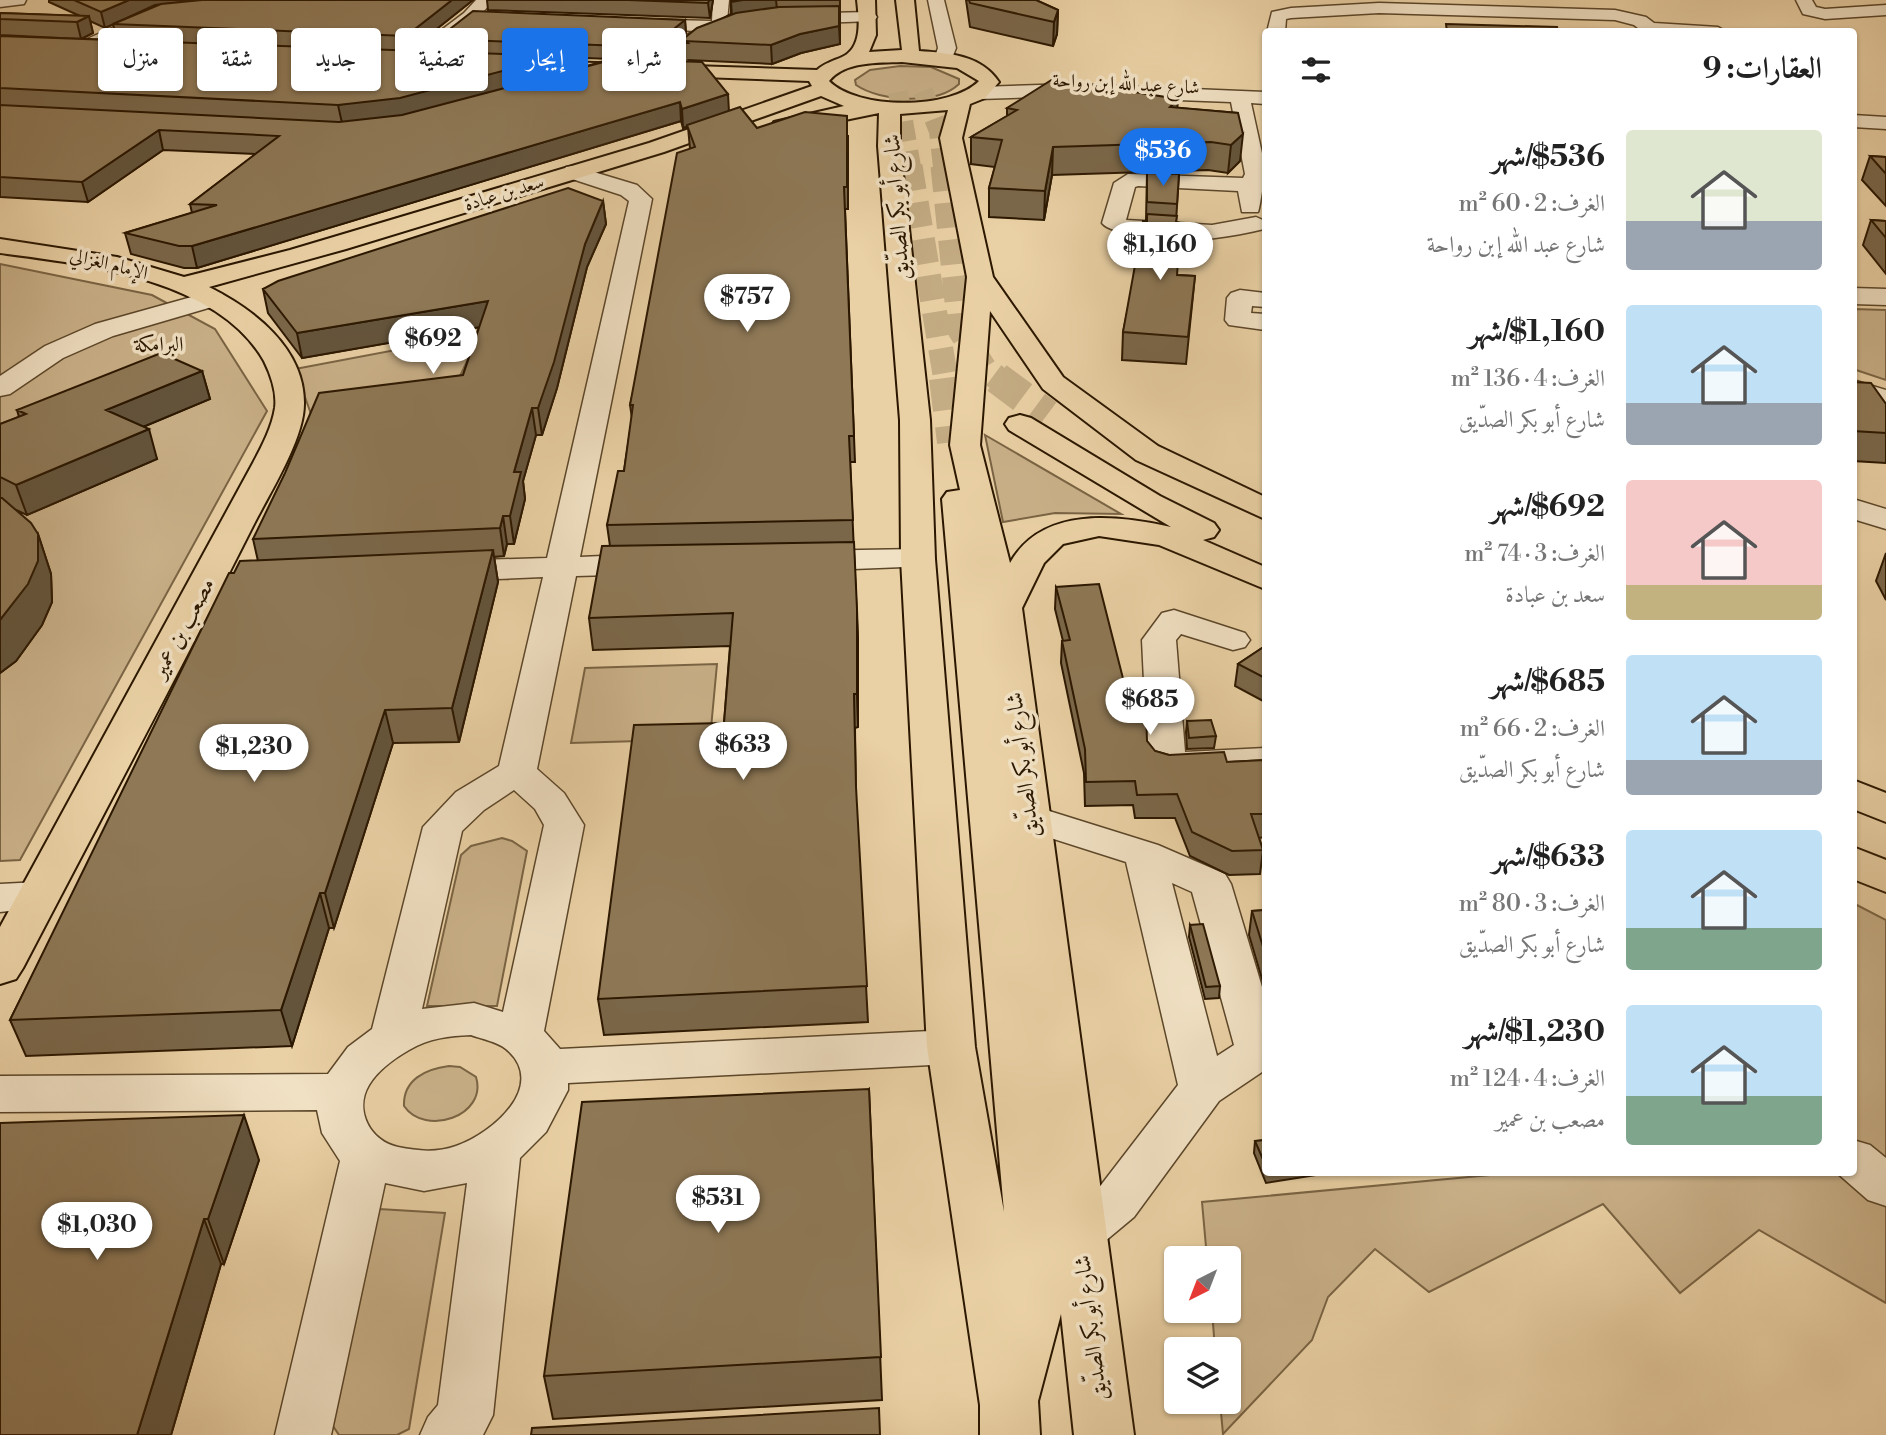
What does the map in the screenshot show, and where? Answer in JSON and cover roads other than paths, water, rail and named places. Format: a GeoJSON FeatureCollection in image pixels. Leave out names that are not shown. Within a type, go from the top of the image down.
{"type":"FeatureCollection","features":[{"type":"Feature","properties":{"kind":"main road"},"geometry":{"type":"LineString","coordinates":[[905,0],[911,49]]}},
{"type":"Feature","properties":{"kind":"main road"},"geometry":{"type":"LineString","coordinates":[[848,63],[863,51],[867,8]]}},
{"type":"Feature","properties":{"kind":"main road"},"geometry":{"type":"LineString","coordinates":[[52,46],[98,48]]}},
{"type":"Feature","properties":{"kind":"main road"},"geometry":{"type":"LineString","coordinates":[[686,72],[821,82],[831,96],[888,91],[976,90],[978,69],[943,59],[902,56],[848,63]]}},
{"type":"Feature","properties":{"kind":"main road","name":"سعد بن عبادة"},"geometry":{"type":"LineString","coordinates":[[223,301],[243,272],[772,109],[821,82],[848,63]]}},
{"type":"Feature","properties":{"kind":"main road","name":"شارع أبو بكر الصدّيق"},"geometry":{"type":"LineString","coordinates":[[976,90],[951,138],[980,277],[965,445],[1004,608],[1104,1435]]}},
{"type":"Feature","properties":{"kind":"main road","name":"سعد بن عبادة"},"geometry":{"type":"LineString","coordinates":[[543,206],[888,91]]}},
{"type":"Feature","properties":{"kind":"main road","name":"شارع أبو بكر الصدّيق"},"geometry":{"type":"LineString","coordinates":[[888,91],[889,146],[915,420],[918,559],[951,1047],[1009,1420]]}},
{"type":"Feature","properties":{"kind":"main road","name":"الإمام الغزالي"},"geometry":{"type":"LineString","coordinates":[[0,246],[59,252],[126,266],[223,301]]}},
{"type":"Feature","properties":{"kind":"main road"},"geometry":{"type":"LineString","coordinates":[[980,277],[1053,383],[1147,453],[1262,508]]}},
{"type":"Feature","properties":{"kind":"main road","name":"مصعب بن عمير"},"geometry":{"type":"LineString","coordinates":[[0,968],[19,897],[207,582],[281,438],[290,407],[282,368],[260,334],[223,301]]}},
{"type":"Feature","properties":{"kind":"main road"},"geometry":{"type":"LineString","coordinates":[[1262,534],[1033,419],[1149,503],[1262,560]]}},
{"type":"Feature","properties":{"kind":"main road"},"geometry":{"type":"LineString","coordinates":[[953,442],[1039,1294],[1009,1420]]}},
{"type":"Feature","properties":{"kind":"main road"},"geometry":{"type":"LineString","coordinates":[[1004,608],[1030,559],[1052,536],[1099,526],[1167,536],[1262,578]]}},
{"type":"Feature","properties":{"kind":"main road"},"geometry":{"type":"LineString","coordinates":[[1857,795],[1886,809]]}},
{"type":"Feature","properties":{"kind":"main road"},"geometry":{"type":"LineString","coordinates":[[1857,818],[1886,831]]}},
{"type":"Feature","properties":{"kind":"main road"},"geometry":{"type":"LineString","coordinates":[[1857,862],[1886,880]]}},
{"type":"Feature","properties":{"kind":"main road"},"geometry":{"type":"LineString","coordinates":[[1857,868],[1886,880]]}},
{"type":"Feature","properties":{"kind":"street"},"geometry":{"type":"LineString","coordinates":[[0,2],[18,0]]}},
{"type":"Feature","properties":{"kind":"street"},"geometry":{"type":"LineString","coordinates":[[454,28],[470,17],[485,0]]}},
{"type":"Feature","properties":{"kind":"street"},"geometry":{"type":"LineString","coordinates":[[720,27],[721,0]]}},
{"type":"Feature","properties":{"kind":"street"},"geometry":{"type":"LineString","coordinates":[[936,0],[947,48],[943,59]]}},
{"type":"Feature","properties":{"kind":"street"},"geometry":{"type":"LineString","coordinates":[[1804,0],[1809,10],[1825,14],[1886,10]]}},
{"type":"Feature","properties":{"kind":"street"},"geometry":{"type":"LineString","coordinates":[[78,47],[144,16],[180,8]]}},
{"type":"Feature","properties":{"kind":"street"},"geometry":{"type":"LineString","coordinates":[[768,20],[867,8]]}},
{"type":"Feature","properties":{"kind":"street"},"geometry":{"type":"LineString","coordinates":[[1384,9],[1413,26]]}},
{"type":"Feature","properties":{"kind":"street"},"geometry":{"type":"LineString","coordinates":[[1276,28],[1278,16],[1291,13],[1384,9],[1615,15],[1640,20],[1649,28]]}},
{"type":"Feature","properties":{"kind":"street"},"geometry":{"type":"LineString","coordinates":[[470,17],[497,18]]}},
{"type":"Feature","properties":{"kind":"street"},"geometry":{"type":"LineString","coordinates":[[617,22],[720,27],[744,24]]}},
{"type":"Feature","properties":{"kind":"street"},"geometry":{"type":"LineString","coordinates":[[686,44],[720,27]]}},
{"type":"Feature","properties":{"kind":"street","name":"شارع عبد الله إبن رواحة"},"geometry":{"type":"LineString","coordinates":[[976,90],[1262,89]]}},
{"type":"Feature","properties":{"kind":"street","name":"شارع عبد الله إبن رواحة"},"geometry":{"type":"LineString","coordinates":[[976,90],[1072,90],[1262,97]]}},
{"type":"Feature","properties":{"kind":"street"},"geometry":{"type":"LineString","coordinates":[[1240,96],[1256,174],[1249,186],[1251,218],[1261,226]]}},
{"type":"Feature","properties":{"kind":"street"},"geometry":{"type":"LineString","coordinates":[[1857,112],[1886,113]]}},
{"type":"Feature","properties":{"kind":"street"},"geometry":{"type":"LineString","coordinates":[[1857,121],[1886,123]]}},
{"type":"Feature","properties":{"kind":"street"},"geometry":{"type":"LineString","coordinates":[[393,1037],[443,827],[470,801],[517,772],[641,199],[629,190],[574,172]]}},
{"type":"Feature","properties":{"kind":"street"},"geometry":{"type":"LineString","coordinates":[[1249,186],[1136,178],[1125,183],[1114,223],[1121,227],[1212,232],[1261,226]]}},
{"type":"Feature","properties":{"kind":"street"},"geometry":{"type":"LineString","coordinates":[[1857,296],[1886,297]]}},
{"type":"Feature","properties":{"kind":"street"},"geometry":{"type":"LineString","coordinates":[[1262,300],[1240,298],[1238,320],[1262,322]]}},
{"type":"Feature","properties":{"kind":"street"},"geometry":{"type":"LineString","coordinates":[[0,388],[54,352],[104,330],[223,301]]}},
{"type":"Feature","properties":{"kind":"street"},"geometry":{"type":"LineString","coordinates":[[1857,389],[1886,399]]}},
{"type":"Feature","properties":{"kind":"street"},"geometry":{"type":"LineString","coordinates":[[1857,509],[1886,520]]}},
{"type":"Feature","properties":{"kind":"street"},"geometry":{"type":"LineString","coordinates":[[767,562],[918,559]]}},
{"type":"Feature","properties":{"kind":"street"},"geometry":{"type":"LineString","coordinates":[[412,573],[671,564]]}},
{"type":"Feature","properties":{"kind":"street"},"geometry":{"type":"LineString","coordinates":[[207,582],[248,580]]}},
{"type":"Feature","properties":{"kind":"street"},"geometry":{"type":"LineString","coordinates":[[1233,640],[1174,621],[1159,640],[1167,764],[1262,760]]}},
{"type":"Feature","properties":{"kind":"street"},"geometry":{"type":"LineString","coordinates":[[517,772],[550,802],[564,825],[533,1050],[546,1088],[537,1111],[520,1132],[496,1151],[463,1164],[427,1171],[393,1168],[366,1156],[348,1138],[340,1116],[343,1093],[353,1072],[371,1053],[393,1037],[420,1026],[447,1020],[474,1019],[499,1023],[533,1050],[951,1047]]}},
{"type":"Feature","properties":{"kind":"street"},"geometry":{"type":"LineString","coordinates":[[1030,818],[1144,854],[1210,884],[1259,1052],[1202,1088],[1116,1203],[1080,1233]]}},
{"type":"Feature","properties":{"kind":"street"},"geometry":{"type":"LineString","coordinates":[[1144,854],[1202,1088]]}},
{"type":"Feature","properties":{"kind":"street"},"geometry":{"type":"LineString","coordinates":[[0,1094],[343,1093]]}},
{"type":"Feature","properties":{"kind":"street"},"geometry":{"type":"LineString","coordinates":[[448,1435],[465,1415],[496,1151]]}},
{"type":"Feature","properties":{"kind":"street"},"geometry":{"type":"LineString","coordinates":[[303,1435],[366,1156]]}},
{"type":"Feature","properties":{"kind":"street"},"geometry":{"type":"LineString","coordinates":[[1857,1163],[1886,1186]]}},
{"type":"Feature","properties":{"kind":"tunnel"},"geometry":{"type":"LineString","coordinates":[[923,91],[939,131],[943,167]]}},
{"type":"Feature","properties":{"kind":"tunnel"},"geometry":{"type":"LineString","coordinates":[[898,92],[911,167]]}},
{"type":"Feature","properties":{"kind":"tunnel"},"geometry":{"type":"LineString","coordinates":[[910,166],[946,380]]}},
{"type":"Feature","properties":{"kind":"tunnel"},"geometry":{"type":"LineString","coordinates":[[943,166],[960,330],[984,368],[1000,380]]}},
{"type":"Feature","properties":{"kind":"tunnel"},"geometry":{"type":"LineString","coordinates":[[945,378],[953,442]]}},
{"type":"Feature","properties":{"kind":"tunnel"},"geometry":{"type":"LineString","coordinates":[[997,378],[1047,415]]}},
{"type":"Feature","properties":{"kind":"district","name":"البرامكة"},"geometry":{"type":"Point","coordinates":[159,345]}}]}
